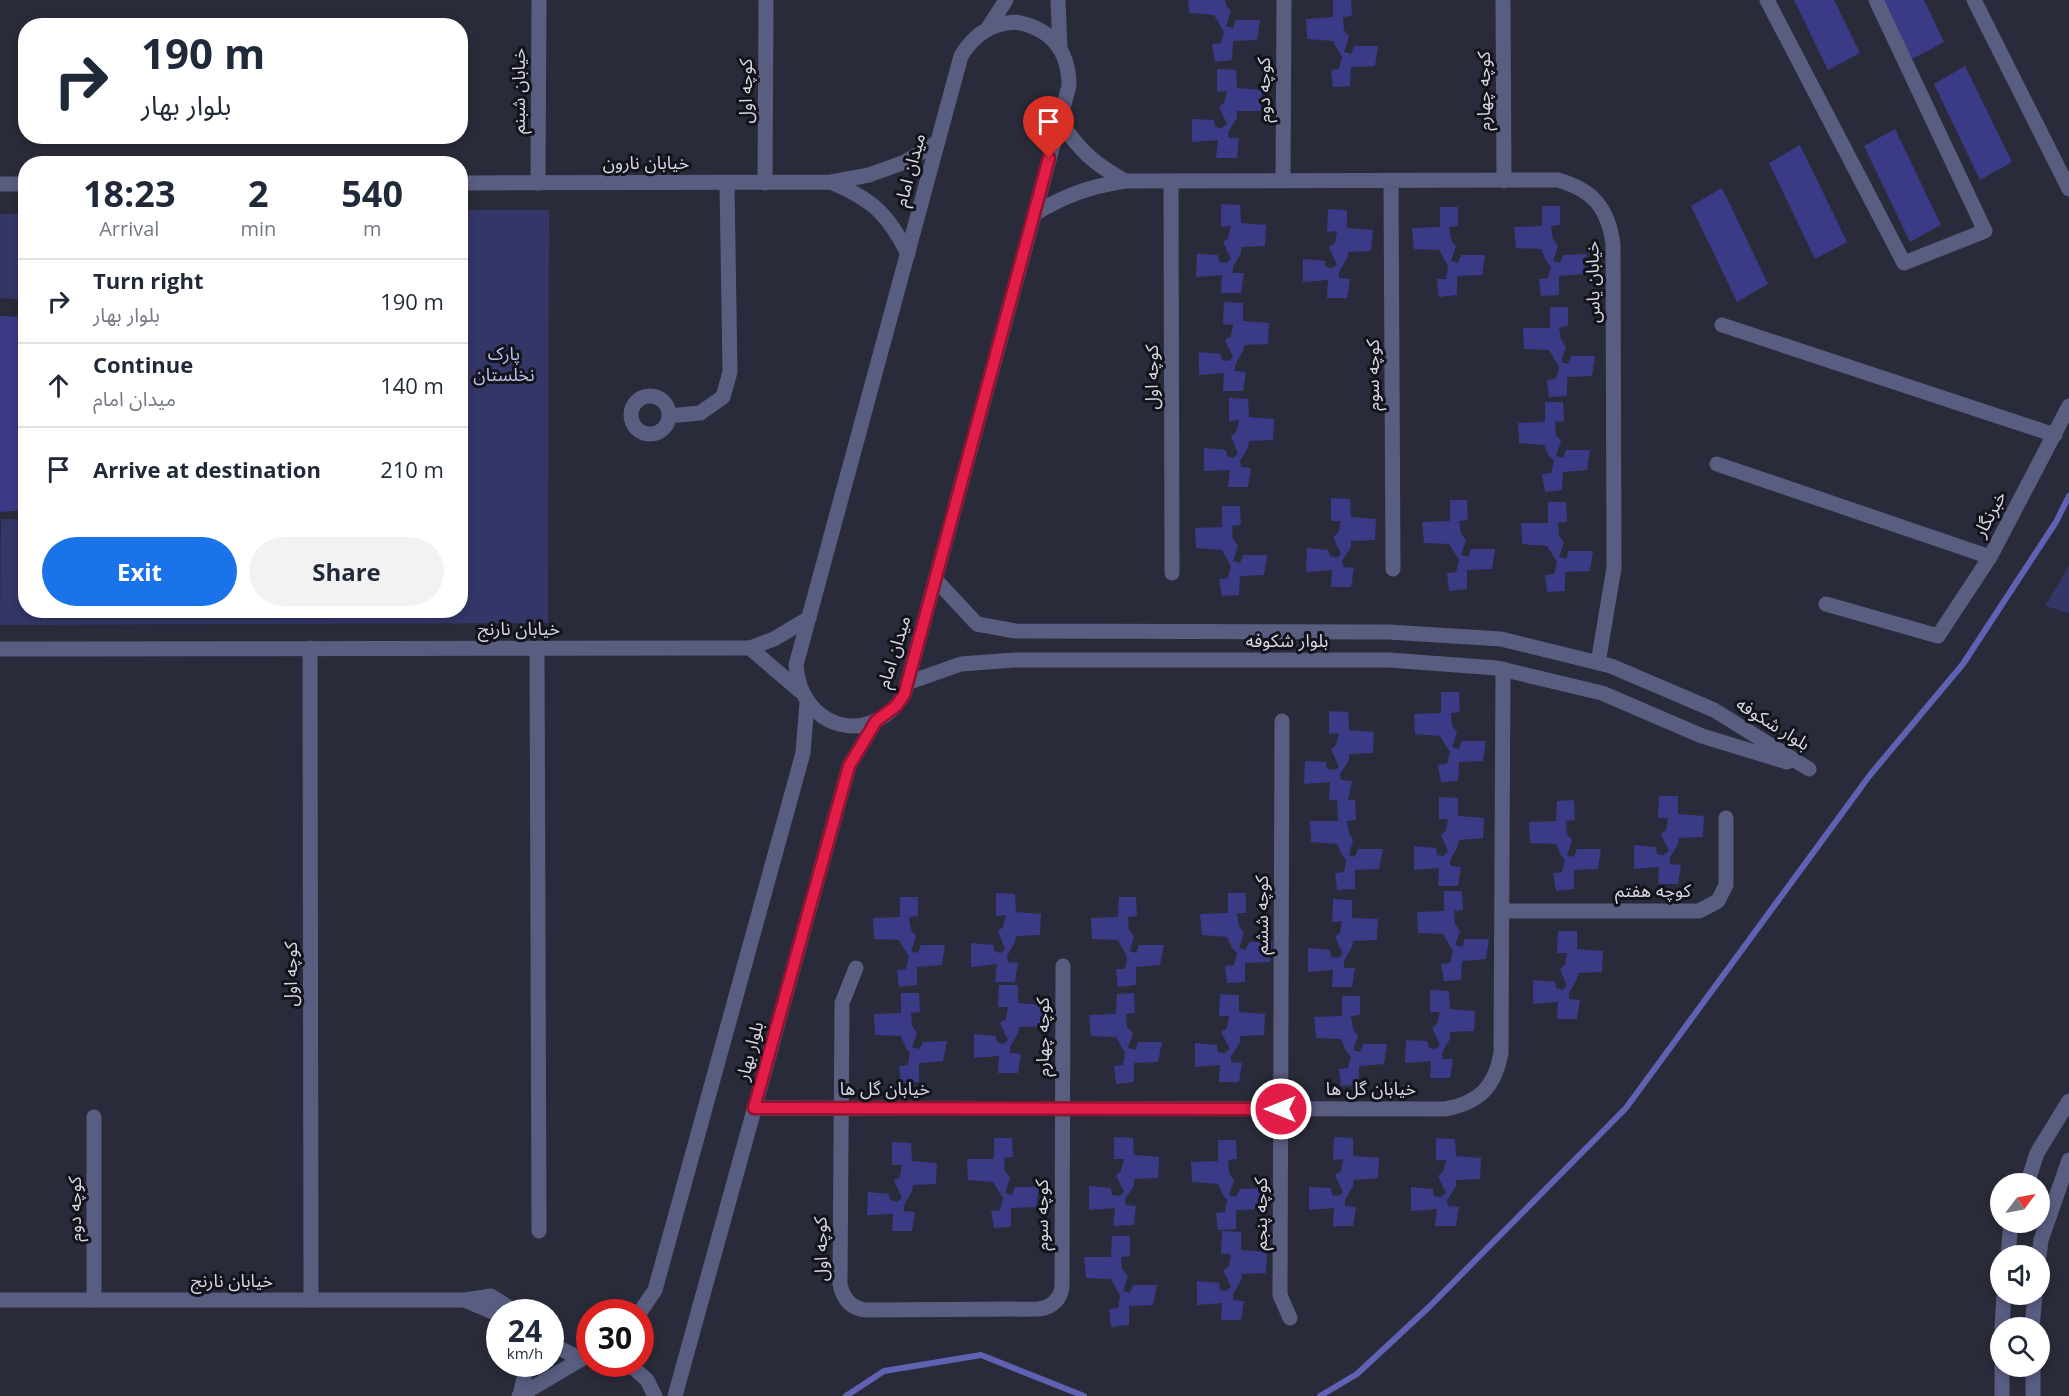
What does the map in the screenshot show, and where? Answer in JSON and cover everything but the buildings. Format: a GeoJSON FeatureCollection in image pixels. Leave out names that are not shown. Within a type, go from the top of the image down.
{"type":"FeatureCollection","features":[{"type":"Feature","properties":{"kind":"street","name":"خیابان شبنم"},"geometry":{"type":"LineString","coordinates":[[538,183],[539,0]]}},
{"type":"Feature","properties":{"kind":"street","name":"کوچه اول"},"geometry":{"type":"LineString","coordinates":[[765,183],[766,0]]}},
{"type":"Feature","properties":{"kind":"street"},"geometry":{"type":"LineString","coordinates":[[988,28],[1006,0]]}},
{"type":"Feature","properties":{"kind":"street"},"geometry":{"type":"LineString","coordinates":[[1058,0],[1060,48]]}},
{"type":"Feature","properties":{"kind":"street"},"geometry":{"type":"LineString","coordinates":[[1283,0],[1283,181]]}},
{"type":"Feature","properties":{"kind":"street","name":"کوچه چهارم"},"geometry":{"type":"LineString","coordinates":[[1503,0],[1504,181]]}},
{"type":"Feature","properties":{"kind":"street"},"geometry":{"type":"LineString","coordinates":[[1767,0],[1904,263],[1985,231],[1876,0]]}},
{"type":"Feature","properties":{"kind":"street"},"geometry":{"type":"LineString","coordinates":[[1974,0],[2069,189]]}},
{"type":"Feature","properties":{"kind":"street"},"geometry":{"type":"LineString","coordinates":[[988,28],[1008,23],[1028,24],[1046,33],[1060,48]]}},
{"type":"Feature","properties":{"kind":"street","name":"میدان امام"},"geometry":{"type":"LineString","coordinates":[[803,696],[796,665],[961,56],[977,35],[988,28]]}},
{"type":"Feature","properties":{"kind":"street","name":"میدان امام"},"geometry":{"type":"LineString","coordinates":[[876,721],[896,706],[904,695],[1069,86],[1066,59],[1060,48]]}},
{"type":"Feature","properties":{"kind":"street"},"geometry":{"type":"LineString","coordinates":[[1059,120],[1076,145],[1099,166],[1125,181]]}},
{"type":"Feature","properties":{"kind":"street"},"geometry":{"type":"LineString","coordinates":[[831,183],[869,175],[905,162],[938,142]]}},
{"type":"Feature","properties":{"kind":"street","name":"خیابان یاس"},"geometry":{"type":"LineString","coordinates":[[1034,214],[1062,198],[1093,186],[1125,181],[1558,180],[1573,184],[1586,192],[1606,215],[1611,229],[1613,256],[1614,567],[1598,663]]}},
{"type":"Feature","properties":{"kind":"street","name":"کوچه اول"},"geometry":{"type":"LineString","coordinates":[[1171,181],[1172,573]]}},
{"type":"Feature","properties":{"kind":"street","name":"کوچه سوم"},"geometry":{"type":"LineString","coordinates":[[1391,181],[1393,569]]}},
{"type":"Feature","properties":{"kind":"street","name":"خیابان نارون"},"geometry":{"type":"LineString","coordinates":[[468,183],[831,183]]}},
{"type":"Feature","properties":{"kind":"street"},"geometry":{"type":"LineString","coordinates":[[669,416],[700,413],[723,397],[730,372],[727,183]]}},
{"type":"Feature","properties":{"kind":"street"},"geometry":{"type":"LineString","coordinates":[[831,183],[856,193],[878,209],[896,230],[908,254]]}},
{"type":"Feature","properties":{"kind":"street"},"geometry":{"type":"LineString","coordinates":[[0,184],[18,184]]}},
{"type":"Feature","properties":{"kind":"street"},"geometry":{"type":"LineString","coordinates":[[1722,325],[2055,435]]}},
{"type":"Feature","properties":{"kind":"street","name":"خبرنگار"},"geometry":{"type":"LineString","coordinates":[[1826,604],[1938,636],[1990,557],[2069,406]]}},
{"type":"Feature","properties":{"kind":"street"},"geometry":{"type":"LineString","coordinates":[[1717,464],[1990,557]]}},
{"type":"Feature","properties":{"kind":"street","name":"بلوار شکوفه"},"geometry":{"type":"LineString","coordinates":[[907,683],[962,664],[1014,660],[1389,660],[1503,669],[1602,693],[1702,736],[1809,769],[1714,710],[1611,666],[1501,639],[1389,632],[1016,632],[977,624],[935,579]]}},
{"type":"Feature","properties":{"kind":"street"},"geometry":{"type":"LineString","coordinates":[[809,618],[774,639],[750,648],[826,719],[838,724],[857,726],[876,721]]}},
{"type":"Feature","properties":{"kind":"street","name":"کوچه اول"},"geometry":{"type":"LineString","coordinates":[[310,648],[311,1300]]}},
{"type":"Feature","properties":{"kind":"street"},"geometry":{"type":"LineString","coordinates":[[537,648],[539,1231]]}},
{"type":"Feature","properties":{"kind":"street","name":"خیابان نارنج"},"geometry":{"type":"LineString","coordinates":[[0,649],[750,648]]}},
{"type":"Feature","properties":{"kind":"street","name":"خیابان گل ها"},"geometry":{"type":"LineString","coordinates":[[754,1108],[1445,1109],[1466,1103],[1484,1092],[1493,1080],[1499,1067],[1501,1053],[1503,669]]}},
{"type":"Feature","properties":{"kind":"street","name":"بلوار بهار"},"geometry":{"type":"LineString","coordinates":[[649,1299],[655,1290],[803,753],[803,696]]}},
{"type":"Feature","properties":{"kind":"street","name":"بلوار بهار"},"geometry":{"type":"LineString","coordinates":[[675,1396],[849,766],[876,721]]}},
{"type":"Feature","properties":{"kind":"street","name":"کوچه ششم"},"geometry":{"type":"LineString","coordinates":[[1281,1109],[1282,721]]}},
{"type":"Feature","properties":{"kind":"street","name":"کوچه هفتم"},"geometry":{"type":"LineString","coordinates":[[1502,911],[1699,911],[1718,901],[1726,885],[1726,818]]}},
{"type":"Feature","properties":{"kind":"street","name":"کوچه چهارم"},"geometry":{"type":"LineString","coordinates":[[1062,1108],[1063,966]]}},
{"type":"Feature","properties":{"kind":"street"},"geometry":{"type":"LineString","coordinates":[[841,1108],[842,1003],[856,968]]}},
{"type":"Feature","properties":{"kind":"street"},"geometry":{"type":"LineString","coordinates":[[2030,1173],[2037,1152],[2069,1101]]}},
{"type":"Feature","properties":{"kind":"street","name":"کوچه اول"},"geometry":{"type":"LineString","coordinates":[[841,1108],[840,1284],[846,1300],[855,1307],[867,1310],[1039,1309]]}},
{"type":"Feature","properties":{"kind":"street","name":"کوچه سوم"},"geometry":{"type":"LineString","coordinates":[[1039,1309],[1053,1304],[1062,1287],[1062,1108]]}},
{"type":"Feature","properties":{"kind":"street","name":"کوچه پنجم"},"geometry":{"type":"LineString","coordinates":[[1281,1109],[1280,1295],[1290,1318]]}},
{"type":"Feature","properties":{"kind":"street","name":"کوچه دوم"},"geometry":{"type":"LineString","coordinates":[[94,1117],[94,1300]]}},
{"type":"Feature","properties":{"kind":"street"},"geometry":{"type":"LineString","coordinates":[[2040,1245],[2069,1160]]}},
{"type":"Feature","properties":{"kind":"street","name":"خیابان نارنج"},"geometry":{"type":"LineString","coordinates":[[0,1300],[465,1300],[491,1296],[496,1299]]}},
{"type":"Feature","properties":{"kind":"street"},"geometry":{"type":"LineString","coordinates":[[465,1300],[486,1309]]}},
{"type":"Feature","properties":{"kind":"street"},"geometry":{"type":"LineString","coordinates":[[520,1396],[576,1363]]}},
{"type":"Feature","properties":{"kind":"street"},"geometry":{"type":"LineString","coordinates":[[520,1396],[524,1377]]}},
{"type":"Feature","properties":{"kind":"street"},"geometry":{"type":"LineString","coordinates":[[644,1377],[655,1396]]}},
{"type":"Feature","properties":{"kind":"street"},"geometry":{"type":"LineString","coordinates":[[2002,1377],[2002,1396]]}},
{"type":"Feature","properties":{"kind":"street"},"geometry":{"type":"LineString","coordinates":[[2033,1377],[2033,1396]]}},
{"type":"Feature","properties":{"kind":"green space","name":"پارک نخلستان"},"geometry":{"type":"Polygon","coordinates":[[[468,210],[549,210],[548,623],[0,625],[1,519],[18,519],[18,618],[468,618],[468,210]]]}},
{"type":"Feature","properties":{"kind":"green space"},"geometry":{"type":"Polygon","coordinates":[[[0,214],[18,214],[18,299],[0,298],[0,214]]]}},
{"type":"Feature","properties":{"kind":"green space"},"geometry":{"type":"Polygon","coordinates":[[[2069,566],[2069,613],[2045,606],[2069,566]]]}},
{"type":"Feature","properties":{"kind":"waterway"},"geometry":{"type":"LineString","coordinates":[[1320,1396],[1357,1374],[1429,1307],[1626,1108],[1870,775],[1963,664],[2056,522],[2069,496]]}},
{"type":"Feature","properties":{"kind":"waterway"},"geometry":{"type":"LineString","coordinates":[[846,1396],[884,1371],[981,1355],[1084,1396]]}},
{"type":"Feature","properties":{"kind":"route"},"geometry":{"type":"LineString","coordinates":[[1049,158],[904,695],[887,715],[876,721],[849,766],[754,1108],[1281,1109]]}}]}
